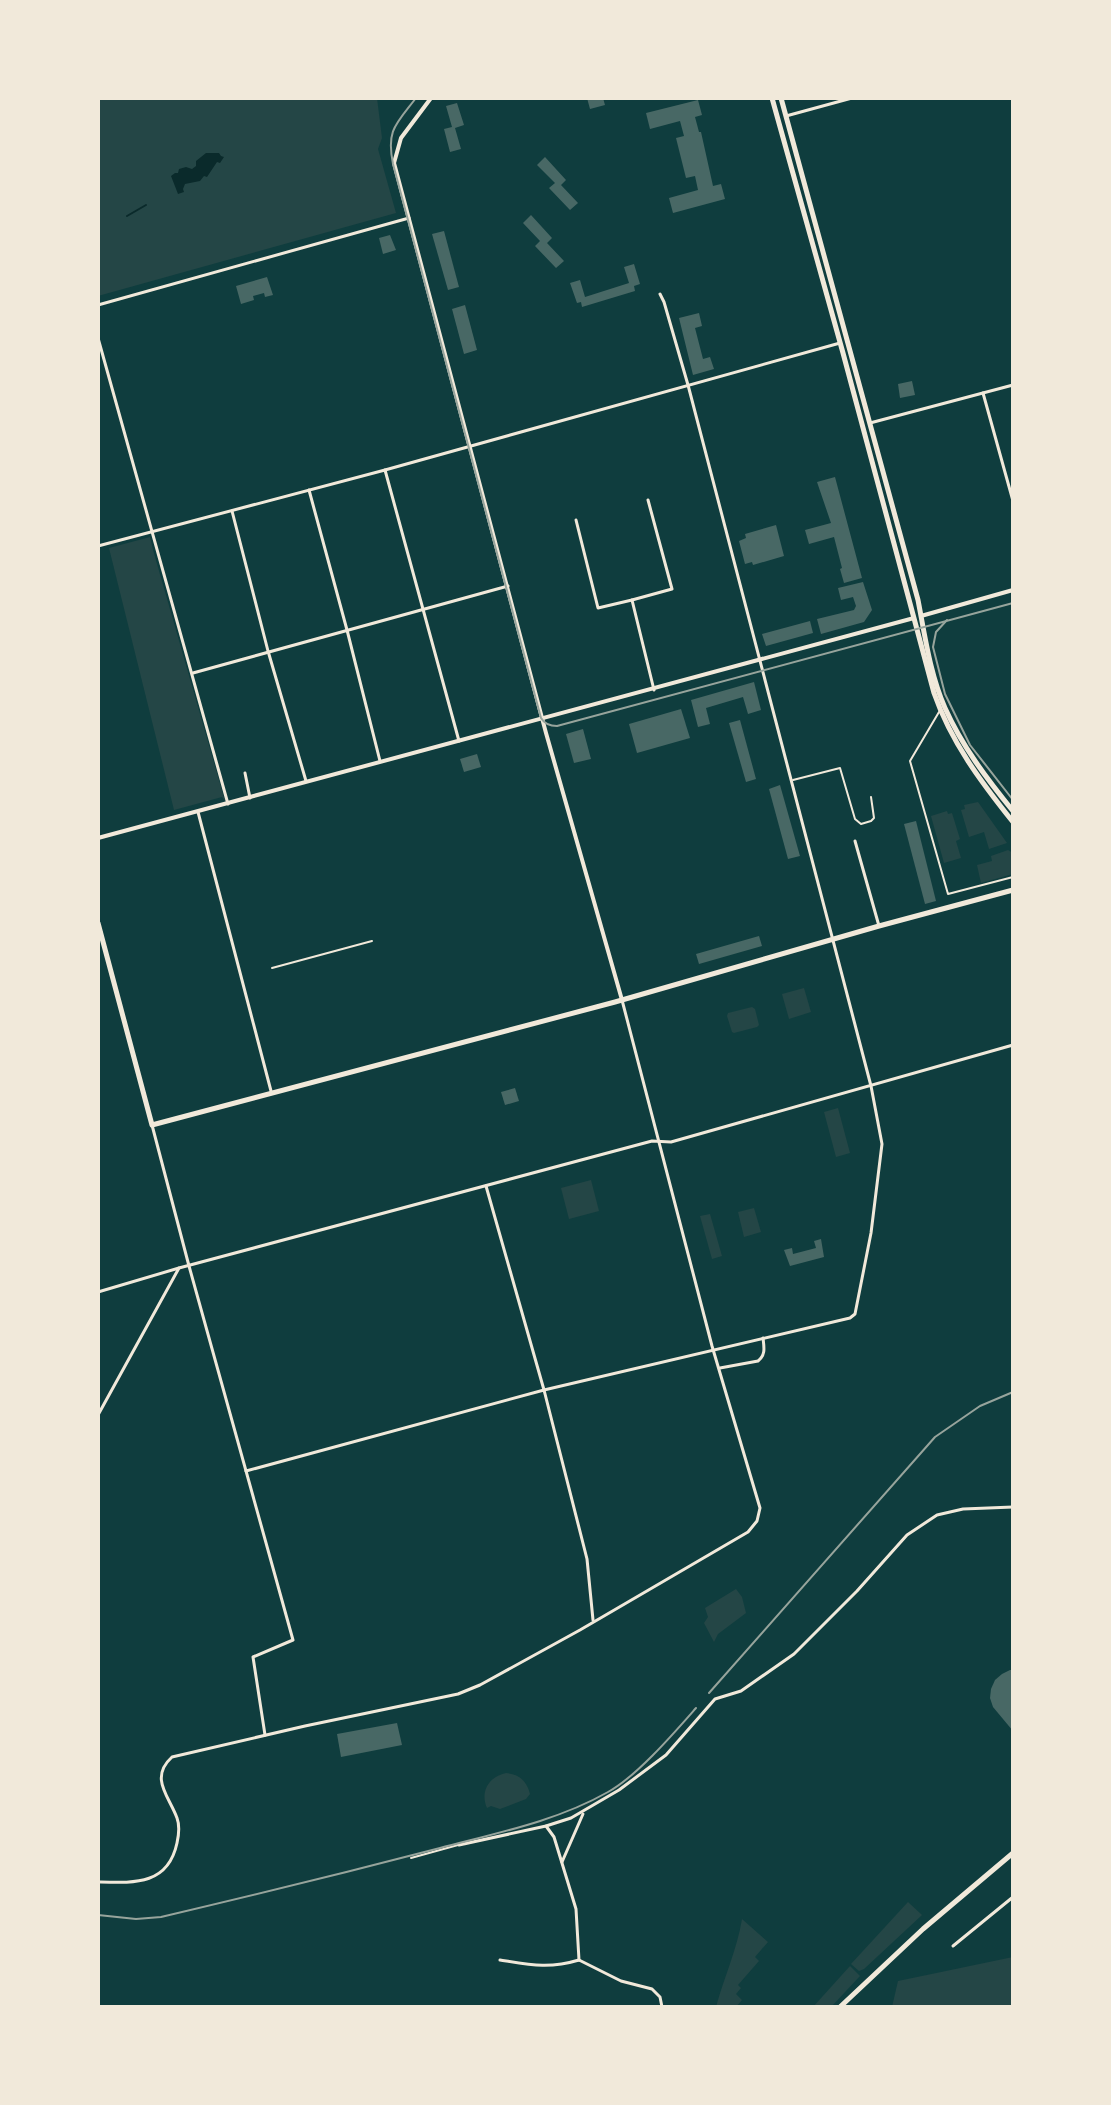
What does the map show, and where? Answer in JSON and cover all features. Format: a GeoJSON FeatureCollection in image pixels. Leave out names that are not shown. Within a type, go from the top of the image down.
{"type":"FeatureCollection","features":[{"type":"Feature","properties":{"kind":"main road"},"geometry":{"type":"LineString","coordinates":[[431,98],[401,138],[394,163],[542,718],[622,1000]]}},
{"type":"Feature","properties":{"kind":"main road"},"geometry":{"type":"LineString","coordinates":[[772,98],[945,707],[974,761],[1013,811]]}},
{"type":"Feature","properties":{"kind":"main road"},"geometry":{"type":"LineString","coordinates":[[781,98],[918,600],[918,617],[929,677],[940,711],[967,762],[1013,822]]}},
{"type":"Feature","properties":{"kind":"main road"},"geometry":{"type":"LineString","coordinates":[[778,118],[786,116]]}},
{"type":"Feature","properties":{"kind":"main road"},"geometry":{"type":"LineString","coordinates":[[840,343],[848,341]]}},
{"type":"Feature","properties":{"kind":"main road"},"geometry":{"type":"LineString","coordinates":[[98,838],[654,690],[1013,590]]}},
{"type":"Feature","properties":{"kind":"main road"},"geometry":{"type":"LineString","coordinates":[[98,923],[152,1125],[622,1000],[1013,890]]}},
{"type":"Feature","properties":{"kind":"main road"},"geometry":{"type":"LineString","coordinates":[[840,2007],[923,1929],[1013,1853]]}},
{"type":"Feature","properties":{"kind":"street"},"geometry":{"type":"LineString","coordinates":[[786,116],[852,98]]}},
{"type":"Feature","properties":{"kind":"street"},"geometry":{"type":"LineString","coordinates":[[98,305],[409,218]]}},
{"type":"Feature","properties":{"kind":"street"},"geometry":{"type":"LineString","coordinates":[[246,1471],[544,1390],[850,1318],[855,1314],[871,1233],[882,1144],[871,1086],[688,385],[660,294]]}},
{"type":"Feature","properties":{"kind":"street"},"geometry":{"type":"LineString","coordinates":[[98,338],[228,804]]}},
{"type":"Feature","properties":{"kind":"street"},"geometry":{"type":"LineString","coordinates":[[98,546],[385,470],[840,343]]}},
{"type":"Feature","properties":{"kind":"street"},"geometry":{"type":"LineString","coordinates":[[870,423],[1013,385]]}},
{"type":"Feature","properties":{"kind":"street"},"geometry":{"type":"LineString","coordinates":[[983,393],[1013,501]]}},
{"type":"Feature","properties":{"kind":"street"},"geometry":{"type":"LineString","coordinates":[[385,470],[459,741]]}},
{"type":"Feature","properties":{"kind":"street"},"geometry":{"type":"LineString","coordinates":[[309,490],[380,761]]}},
{"type":"Feature","properties":{"kind":"street"},"geometry":{"type":"LineString","coordinates":[[576,520],[598,608],[672,589],[648,500]]}},
{"type":"Feature","properties":{"kind":"street"},"geometry":{"type":"LineString","coordinates":[[231,510],[306,781]]}},
{"type":"Feature","properties":{"kind":"street"},"geometry":{"type":"LineString","coordinates":[[193,673],[507,586]]}},
{"type":"Feature","properties":{"kind":"street"},"geometry":{"type":"LineString","coordinates":[[632,600],[654,690]]}},
{"type":"Feature","properties":{"kind":"street"},"geometry":{"type":"LineString","coordinates":[[940,711],[910,761],[948,894],[1013,877]]}},
{"type":"Feature","properties":{"kind":"street"},"geometry":{"type":"LineString","coordinates":[[792,780],[840,768],[858,823],[874,818],[871,797]]}},
{"type":"Feature","properties":{"kind":"street"},"geometry":{"type":"LineString","coordinates":[[245,773],[250,798]]}},
{"type":"Feature","properties":{"kind":"street"},"geometry":{"type":"LineString","coordinates":[[198,812],[272,1093]]}},
{"type":"Feature","properties":{"kind":"street"},"geometry":{"type":"LineString","coordinates":[[855,841],[879,926]]}},
{"type":"Feature","properties":{"kind":"street"},"geometry":{"type":"LineString","coordinates":[[272,968],[372,941]]}},
{"type":"Feature","properties":{"kind":"street"},"geometry":{"type":"LineString","coordinates":[[98,1882],[145,1879],[159,1874],[169,1864],[175,1852],[178,1820],[165,1794],[161,1775],[172,1757],[458,1694],[480,1685],[593,1622],[748,1532],[757,1521],[760,1508],[713,1349],[622,1000]]}},
{"type":"Feature","properties":{"kind":"street"},"geometry":{"type":"LineString","coordinates":[[98,1292],[652,1141],[671,1142],[1013,1045]]}},
{"type":"Feature","properties":{"kind":"street"},"geometry":{"type":"LineString","coordinates":[[152,1125],[293,1640],[253,1657],[265,1735]]}},
{"type":"Feature","properties":{"kind":"street"},"geometry":{"type":"LineString","coordinates":[[486,1186],[544,1390],[587,1559],[593,1622]]}},
{"type":"Feature","properties":{"kind":"street"},"geometry":{"type":"LineString","coordinates":[[98,1415],[179,1268]]}},
{"type":"Feature","properties":{"kind":"street"},"geometry":{"type":"LineString","coordinates":[[719,1369],[758,1361],[764,1355],[763,1338]]}},
{"type":"Feature","properties":{"kind":"street"},"geometry":{"type":"LineString","coordinates":[[411,1858],[546,1826],[584,1811],[657,1762],[715,1699],[741,1691],[794,1654],[907,1535],[937,1515],[963,1509],[1013,1507]]}},
{"type":"Feature","properties":{"kind":"street"},"geometry":{"type":"LineString","coordinates":[[562,1862],[584,1811]]}},
{"type":"Feature","properties":{"kind":"street"},"geometry":{"type":"LineString","coordinates":[[546,1826],[554,1837],[576,1909],[579,1960]]}},
{"type":"Feature","properties":{"kind":"street"},"geometry":{"type":"LineString","coordinates":[[953,1946],[1013,1897]]}},
{"type":"Feature","properties":{"kind":"street"},"geometry":{"type":"LineString","coordinates":[[500,1960],[559,1966],[579,1960],[621,1981],[652,1989],[660,1997],[662,2007]]}},
{"type":"Feature","properties":{"kind":"shaded area"},"geometry":{"type":"Polygon","coordinates":[[[98,98],[377,98],[382,138],[378,149],[396,213],[98,296],[98,98]]]}},
{"type":"Feature","properties":{"kind":"shaded area"},"geometry":{"type":"Polygon","coordinates":[[[206,153],[219,153],[224,157],[207,177],[185,184],[184,192],[178,194],[171,176],[179,169],[192,169],[206,153]]]}},
{"type":"Feature","properties":{"kind":"shaded area"},"geometry":{"type":"Polygon","coordinates":[[[150,537],[225,801],[222,797],[174,810],[109,548],[150,537]]]}},
{"type":"Feature","properties":{"kind":"shaded area"},"geometry":{"type":"Polygon","coordinates":[[[978,802],[1007,843],[989,849],[984,832],[969,837],[961,810],[965,809],[964,805],[978,802]]]}},
{"type":"Feature","properties":{"kind":"shaded area"},"geometry":{"type":"Polygon","coordinates":[[[947,811],[948,814],[952,813],[960,839],[956,841],[961,858],[944,863],[931,816],[947,811]]]}},
{"type":"Feature","properties":{"kind":"shaded area"},"geometry":{"type":"Polygon","coordinates":[[[1008,850],[1013,853],[1013,874],[981,883],[977,865],[992,861],[991,856],[1008,850]]]}},
{"type":"Feature","properties":{"kind":"shaded area"},"geometry":{"type":"Polygon","coordinates":[[[804,988],[811,1012],[789,1019],[782,994],[804,988]]]}},
{"type":"Feature","properties":{"kind":"shaded area"},"geometry":{"type":"Polygon","coordinates":[[[752,1007],[759,1025],[732,1032],[728,1013],[752,1007]]]}},
{"type":"Feature","properties":{"kind":"shaded area"},"geometry":{"type":"Polygon","coordinates":[[[838,1108],[850,1153],[836,1157],[824,1112],[838,1108]]]}},
{"type":"Feature","properties":{"kind":"shaded area"},"geometry":{"type":"Polygon","coordinates":[[[591,1180],[599,1211],[569,1219],[561,1188],[591,1180]]]}},
{"type":"Feature","properties":{"kind":"shaded area"},"geometry":{"type":"Polygon","coordinates":[[[754,1208],[761,1232],[744,1237],[738,1212],[754,1208]]]}},
{"type":"Feature","properties":{"kind":"shaded area"},"geometry":{"type":"Polygon","coordinates":[[[710,1214],[722,1256],[712,1259],[700,1216],[710,1214]]]}},
{"type":"Feature","properties":{"kind":"shaded area"},"geometry":{"type":"Polygon","coordinates":[[[736,1589],[742,1597],[746,1613],[718,1634],[714,1642],[704,1623],[708,1617],[705,1608],[736,1589]]]}},
{"type":"Feature","properties":{"kind":"shaded area"},"geometry":{"type":"Polygon","coordinates":[[[506,1773],[522,1779],[530,1794],[526,1799],[500,1809],[487,1808],[484,1796],[487,1786],[494,1778],[506,1773]]]}},
{"type":"Feature","properties":{"kind":"shaded area"},"geometry":{"type":"Polygon","coordinates":[[[908,1902],[922,1915],[859,1971],[851,1964],[908,1902]]]}},
{"type":"Feature","properties":{"kind":"shaded area"},"geometry":{"type":"Polygon","coordinates":[[[742,1919],[768,1942],[755,1957],[759,1961],[738,1985],[741,1988],[736,1994],[742,2000],[736,2007],[716,2007],[737,1942],[742,1919]]]}},
{"type":"Feature","properties":{"kind":"shaded area"},"geometry":{"type":"Polygon","coordinates":[[[1013,1957],[1013,2007],[892,2007],[898,1981],[1013,1957]]]}},
{"type":"Feature","properties":{"kind":"shaded area"},"geometry":{"type":"Polygon","coordinates":[[[850,1966],[860,1976],[831,2007],[813,2007],[850,1966]]]}},
{"type":"Feature","properties":{"kind":"building"},"geometry":{"type":"Polygon","coordinates":[[[587,98],[603,98],[605,105],[590,109],[587,98]]]}},
{"type":"Feature","properties":{"kind":"building"},"geometry":{"type":"Polygon","coordinates":[[[698,100],[702,115],[695,117],[713,186],[721,184],[725,199],[673,213],[669,198],[698,190],[695,176],[686,178],[676,138],[684,136],[680,121],[650,129],[646,113],[698,100]]]}},
{"type":"Feature","properties":{"kind":"building"},"geometry":{"type":"Polygon","coordinates":[[[457,103],[464,125],[455,128],[461,149],[450,152],[444,129],[452,127],[446,106],[457,103]]]}},
{"type":"Feature","properties":{"kind":"building"},"geometry":{"type":"Polygon","coordinates":[[[545,157],[566,180],[561,185],[578,203],[570,210],[549,188],[555,183],[537,165],[545,157]]]}},
{"type":"Feature","properties":{"kind":"building"},"geometry":{"type":"Polygon","coordinates":[[[531,215],[552,238],[547,243],[564,261],[556,268],[535,246],[540,241],[523,223],[531,215]]]}},
{"type":"Feature","properties":{"kind":"building"},"geometry":{"type":"Polygon","coordinates":[[[444,231],[459,287],[448,290],[432,234],[444,231]]]}},
{"type":"Feature","properties":{"kind":"building"},"geometry":{"type":"Polygon","coordinates":[[[390,235],[396,250],[383,254],[379,238],[390,235]]]}},
{"type":"Feature","properties":{"kind":"building"},"geometry":{"type":"Polygon","coordinates":[[[634,264],[640,284],[634,286],[635,291],[582,307],[581,302],[577,303],[570,283],[580,280],[585,297],[629,283],[624,267],[634,264]]]}},
{"type":"Feature","properties":{"kind":"building"},"geometry":{"type":"Polygon","coordinates":[[[267,277],[273,295],[265,297],[264,293],[253,296],[254,300],[241,304],[236,286],[267,277]]]}},
{"type":"Feature","properties":{"kind":"building"},"geometry":{"type":"Polygon","coordinates":[[[465,305],[477,350],[464,354],[452,309],[465,305]]]}},
{"type":"Feature","properties":{"kind":"building"},"geometry":{"type":"Polygon","coordinates":[[[699,313],[702,326],[695,328],[703,359],[710,357],[714,369],[693,375],[679,318],[699,313]]]}},
{"type":"Feature","properties":{"kind":"building"},"geometry":{"type":"Polygon","coordinates":[[[912,381],[915,395],[900,398],[898,384],[912,381]]]}},
{"type":"Feature","properties":{"kind":"building"},"geometry":{"type":"Polygon","coordinates":[[[835,477],[862,578],[844,583],[834,537],[809,544],[805,530],[831,523],[817,482],[835,477]]]}},
{"type":"Feature","properties":{"kind":"building"},"geometry":{"type":"Polygon","coordinates":[[[776,525],[784,556],[753,565],[752,562],[745,564],[739,541],[746,538],[745,534],[776,525]]]}},
{"type":"Feature","properties":{"kind":"building"},"geometry":{"type":"Polygon","coordinates":[[[863,582],[872,610],[864,622],[821,634],[817,619],[854,610],[856,606],[853,597],[841,600],[838,588],[863,582]]]}},
{"type":"Feature","properties":{"kind":"building"},"geometry":{"type":"Polygon","coordinates":[[[810,621],[813,633],[766,646],[762,634],[810,621]]]}},
{"type":"Feature","properties":{"kind":"building"},"geometry":{"type":"Polygon","coordinates":[[[754,682],[761,710],[748,714],[743,697],[706,708],[710,724],[698,727],[691,700],[754,682]]]}},
{"type":"Feature","properties":{"kind":"building"},"geometry":{"type":"Polygon","coordinates":[[[681,709],[690,738],[637,753],[629,724],[681,709]]]}},
{"type":"Feature","properties":{"kind":"building"},"geometry":{"type":"Polygon","coordinates":[[[740,720],[756,779],[746,782],[729,723],[740,720]]]}},
{"type":"Feature","properties":{"kind":"building"},"geometry":{"type":"Polygon","coordinates":[[[583,729],[591,759],[574,763],[566,734],[583,729]]]}},
{"type":"Feature","properties":{"kind":"building"},"geometry":{"type":"Polygon","coordinates":[[[477,754],[481,767],[464,772],[460,759],[477,754]]]}},
{"type":"Feature","properties":{"kind":"building"},"geometry":{"type":"Polygon","coordinates":[[[780,785],[800,856],[788,859],[769,789],[780,785]]]}},
{"type":"Feature","properties":{"kind":"building"},"geometry":{"type":"Polygon","coordinates":[[[916,821],[936,901],[925,904],[904,824],[916,821]]]}},
{"type":"Feature","properties":{"kind":"building"},"geometry":{"type":"Polygon","coordinates":[[[759,936],[762,946],[699,964],[696,954],[759,936]]]}},
{"type":"Feature","properties":{"kind":"building"},"geometry":{"type":"Polygon","coordinates":[[[515,1088],[519,1101],[505,1105],[501,1092],[515,1088]]]}},
{"type":"Feature","properties":{"kind":"building"},"geometry":{"type":"Polygon","coordinates":[[[821,1239],[824,1257],[790,1266],[784,1250],[792,1248],[793,1254],[816,1248],[814,1241],[821,1239]]]}},
{"type":"Feature","properties":{"kind":"building"},"geometry":{"type":"Polygon","coordinates":[[[1013,1670],[1013,1731],[993,1707],[990,1698],[995,1680],[1013,1670]]]}},
{"type":"Feature","properties":{"kind":"building"},"geometry":{"type":"Polygon","coordinates":[[[397,1723],[402,1745],[341,1757],[337,1734],[397,1723]]]}},
{"type":"Feature","properties":{"kind":"waterway"},"geometry":{"type":"LineString","coordinates":[[127,216],[146,205]]}},
{"type":"Feature","properties":{"kind":"tram line"},"geometry":{"type":"LineString","coordinates":[[416,98],[394,128],[391,143],[393,164],[544,721],[557,726],[1013,603]]}},
{"type":"Feature","properties":{"kind":"tram line"},"geometry":{"type":"LineString","coordinates":[[947,620],[936,632],[933,647],[945,694],[970,745],[1013,800]]}},
{"type":"Feature","properties":{"kind":"railway"},"geometry":{"type":"LineString","coordinates":[[709,1693],[935,1437],[980,1406],[1013,1392]]}},
{"type":"Feature","properties":{"kind":"railway"},"geometry":{"type":"LineString","coordinates":[[98,1915],[136,1919],[161,1917],[547,1819],[619,1785],[655,1753],[696,1708]]}}]}
